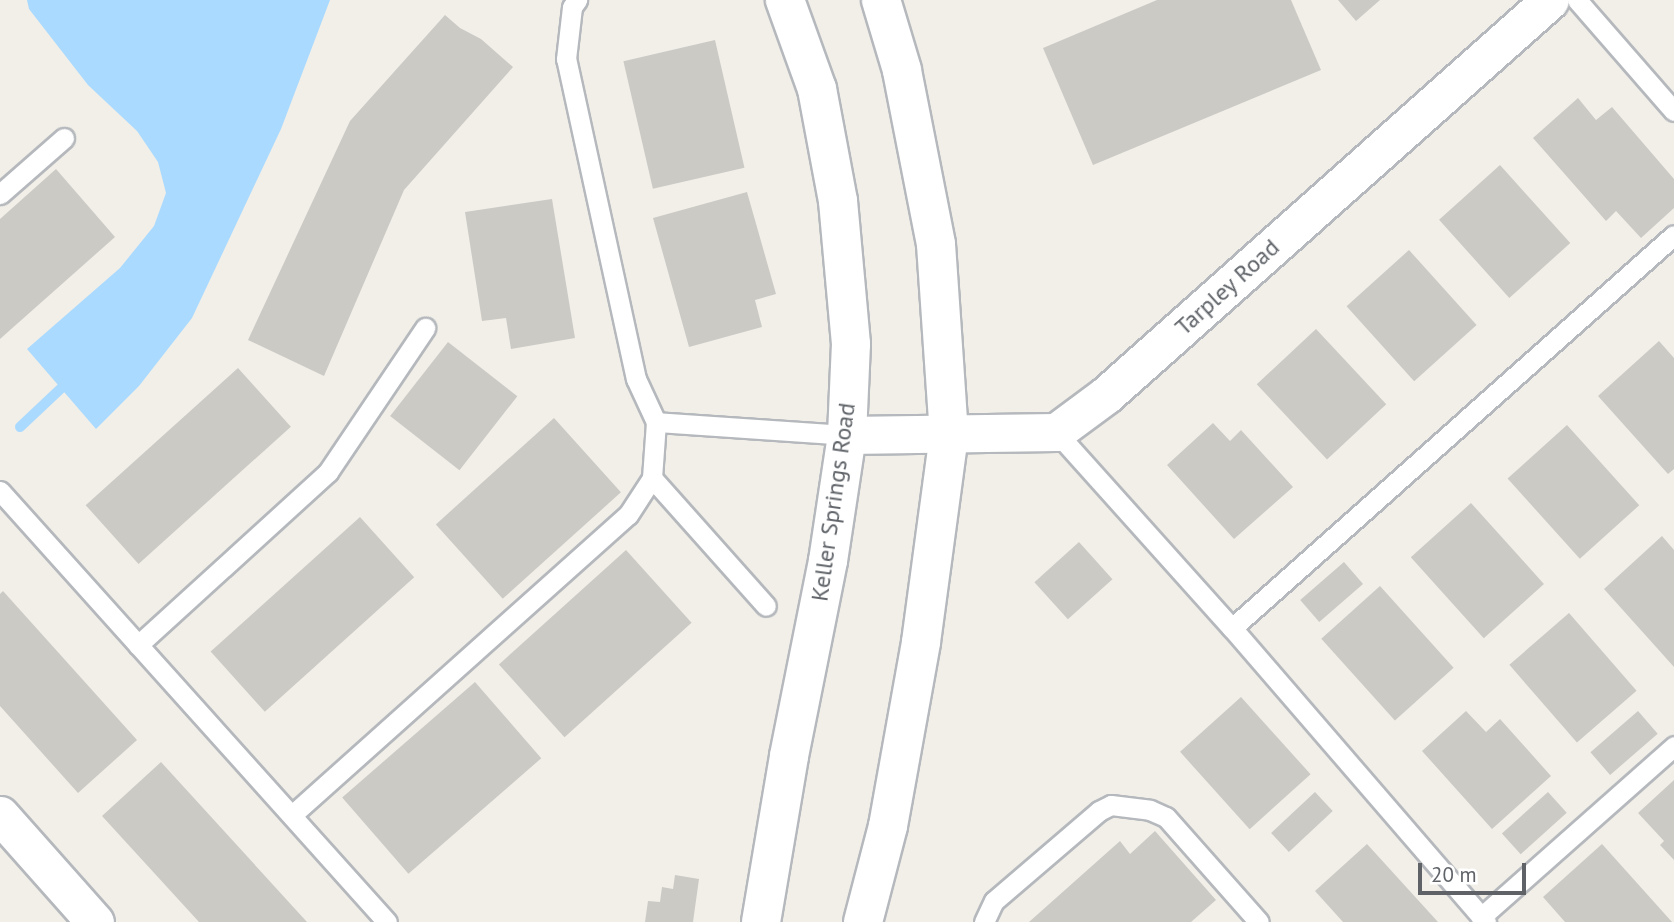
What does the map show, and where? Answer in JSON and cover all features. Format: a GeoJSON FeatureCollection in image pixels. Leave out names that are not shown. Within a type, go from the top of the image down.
{"type":"FeatureCollection","features":[{"type":"Feature","properties":{"kind":"main road","name":"Keller Springs Road"},"geometry":{"type":"LineString","coordinates":[[761,922],[789,756],[828,561],[848,435],[850,344],[838,201],[817,89],[785,0]]}},
{"type":"Feature","properties":{"kind":"main road"},"geometry":{"type":"LineString","coordinates":[[863,922],[888,826],[919,655],[949,435],[936,244],[902,70],[881,0]]}},
{"type":"Feature","properties":{"kind":"street","name":"Tarpley Road"},"geometry":{"type":"LineString","coordinates":[[1056,432],[1106,395],[1550,0]]}},
{"type":"Feature","properties":{"kind":"street"},"geometry":{"type":"LineString","coordinates":[[848,435],[1056,432]]}},
{"type":"Feature","properties":{"kind":"street"},"geometry":{"type":"LineString","coordinates":[[0,815],[95,922]]}},
{"type":"Feature","properties":{"kind":"lane"},"geometry":{"type":"LineString","coordinates":[[292,815],[628,515],[652,478],[656,422],[636,379],[566,59],[572,7],[577,0]]}},
{"type":"Feature","properties":{"kind":"lane"},"geometry":{"type":"LineString","coordinates":[[1577,0],[1674,111]]}},
{"type":"Feature","properties":{"kind":"lane"},"geometry":{"type":"LineString","coordinates":[[0,194],[64,138]]}},
{"type":"Feature","properties":{"kind":"lane"},"geometry":{"type":"LineString","coordinates":[[1232,628],[1674,235]]}},
{"type":"Feature","properties":{"kind":"lane"},"geometry":{"type":"LineString","coordinates":[[138,645],[328,472],[425,328]]}},
{"type":"Feature","properties":{"kind":"lane"},"geometry":{"type":"LineString","coordinates":[[656,422],[848,435]]}},
{"type":"Feature","properties":{"kind":"lane"},"geometry":{"type":"LineString","coordinates":[[1056,432],[1232,628],[1484,919],[1674,746]]}},
{"type":"Feature","properties":{"kind":"lane"},"geometry":{"type":"LineString","coordinates":[[652,478],[766,606]]}},
{"type":"Feature","properties":{"kind":"lane"},"geometry":{"type":"LineString","coordinates":[[0,491],[387,922]]}},
{"type":"Feature","properties":{"kind":"lane"},"geometry":{"type":"LineString","coordinates":[[984,922],[994,901],[1099,811],[1111,805],[1150,810],[1166,817],[1259,922]]}},
{"type":"Feature","properties":{"kind":"water"},"geometry":{"type":"Polygon","coordinates":[[[27,0],[330,0],[281,129],[192,318],[139,386],[96,429],[27,349],[120,268],[154,226],[166,193],[158,162],[137,131],[88,85],[29,9],[27,0]]]}},
{"type":"Feature","properties":{"kind":"building"},"geometry":{"type":"Polygon","coordinates":[[[1157,0],[1291,0],[1321,70],[1093,165],[1043,48],[1157,0]]]}},
{"type":"Feature","properties":{"kind":"building"},"geometry":{"type":"Polygon","coordinates":[[[1338,0],[1380,0],[1356,21],[1338,0]]]}},
{"type":"Feature","properties":{"kind":"building"},"geometry":{"type":"Polygon","coordinates":[[[445,15],[460,28],[481,39],[513,67],[404,190],[324,376],[248,340],[350,121],[445,15]]]}},
{"type":"Feature","properties":{"kind":"building"},"geometry":{"type":"Polygon","coordinates":[[[715,40],[744,168],[653,189],[623,61],[715,40]]]}},
{"type":"Feature","properties":{"kind":"building"},"geometry":{"type":"Polygon","coordinates":[[[1578,98],[1596,120],[1612,107],[1674,179],[1674,208],[1641,238],[1616,211],[1606,221],[1533,138],[1578,98]]]}},
{"type":"Feature","properties":{"kind":"building"},"geometry":{"type":"Polygon","coordinates":[[[1500,165],[1570,243],[1509,298],[1439,220],[1500,165]]]}},
{"type":"Feature","properties":{"kind":"building"},"geometry":{"type":"Polygon","coordinates":[[[56,169],[115,237],[0,339],[0,219],[56,169]]]}},
{"type":"Feature","properties":{"kind":"building"},"geometry":{"type":"Polygon","coordinates":[[[747,192],[776,294],[755,300],[762,327],[689,347],[653,218],[747,192]]]}},
{"type":"Feature","properties":{"kind":"building"},"geometry":{"type":"Polygon","coordinates":[[[552,199],[575,338],[511,349],[506,318],[482,321],[465,212],[552,199]]]}},
{"type":"Feature","properties":{"kind":"building"},"geometry":{"type":"Polygon","coordinates":[[[1409,250],[1477,325],[1414,381],[1347,306],[1409,250]]]}},
{"type":"Feature","properties":{"kind":"building"},"geometry":{"type":"Polygon","coordinates":[[[1316,329],[1386,404],[1327,460],[1257,384],[1316,329]]]}},
{"type":"Feature","properties":{"kind":"building"},"geometry":{"type":"Polygon","coordinates":[[[1659,341],[1674,358],[1674,469],[1668,474],[1598,396],[1659,341]]]}},
{"type":"Feature","properties":{"kind":"building"},"geometry":{"type":"Polygon","coordinates":[[[448,342],[517,396],[459,470],[390,416],[448,342]]]}},
{"type":"Feature","properties":{"kind":"building"},"geometry":{"type":"Polygon","coordinates":[[[238,368],[291,427],[139,564],[86,505],[238,368]]]}},
{"type":"Feature","properties":{"kind":"building"},"geometry":{"type":"Polygon","coordinates":[[[554,418],[621,492],[503,599],[436,524],[554,418]]]}},
{"type":"Feature","properties":{"kind":"building"},"geometry":{"type":"Polygon","coordinates":[[[1213,423],[1230,441],[1241,430],[1293,487],[1234,539],[1167,465],[1213,423]]]}},
{"type":"Feature","properties":{"kind":"building"},"geometry":{"type":"Polygon","coordinates":[[[1567,425],[1639,505],[1580,559],[1508,479],[1567,425]]]}},
{"type":"Feature","properties":{"kind":"building"},"geometry":{"type":"Polygon","coordinates":[[[1471,503],[1544,584],[1484,638],[1411,557],[1471,503]]]}},
{"type":"Feature","properties":{"kind":"building"},"geometry":{"type":"Polygon","coordinates":[[[360,517],[414,577],[265,712],[211,651],[360,517]]]}},
{"type":"Feature","properties":{"kind":"building"},"geometry":{"type":"Polygon","coordinates":[[[1662,536],[1674,550],[1674,667],[1604,589],[1662,536]]]}},
{"type":"Feature","properties":{"kind":"building"},"geometry":{"type":"Polygon","coordinates":[[[1079,542],[1112,579],[1068,619],[1034,582],[1079,542]]]}},
{"type":"Feature","properties":{"kind":"building"},"geometry":{"type":"Polygon","coordinates":[[[626,550],[692,623],[564,737],[499,664],[626,550]]]}},
{"type":"Feature","properties":{"kind":"building"},"geometry":{"type":"Polygon","coordinates":[[[1344,562],[1363,584],[1319,622],[1300,600],[1344,562]]]}},
{"type":"Feature","properties":{"kind":"building"},"geometry":{"type":"Polygon","coordinates":[[[1380,586],[1454,668],[1395,721],[1321,639],[1380,586]]]}},
{"type":"Feature","properties":{"kind":"building"},"geometry":{"type":"Polygon","coordinates":[[[3,591],[137,740],[78,793],[0,706],[0,594],[3,591]]]}},
{"type":"Feature","properties":{"kind":"building"},"geometry":{"type":"Polygon","coordinates":[[[1569,613],[1637,691],[1577,743],[1509,665],[1569,613]]]}},
{"type":"Feature","properties":{"kind":"building"},"geometry":{"type":"Polygon","coordinates":[[[475,682],[541,758],[408,874],[342,797],[475,682]]]}},
{"type":"Feature","properties":{"kind":"building"},"geometry":{"type":"Polygon","coordinates":[[[1241,697],[1311,774],[1250,829],[1180,752],[1241,697]]]}},
{"type":"Feature","properties":{"kind":"building"},"geometry":{"type":"Polygon","coordinates":[[[1466,711],[1486,732],[1500,719],[1551,776],[1492,829],[1422,751],[1466,711]]]}},
{"type":"Feature","properties":{"kind":"building"},"geometry":{"type":"Polygon","coordinates":[[[1638,711],[1658,734],[1610,775],[1590,752],[1638,711]]]}},
{"type":"Feature","properties":{"kind":"building"},"geometry":{"type":"Polygon","coordinates":[[[161,762],[307,922],[199,922],[102,816],[161,762]]]}},
{"type":"Feature","properties":{"kind":"building"},"geometry":{"type":"Polygon","coordinates":[[[1674,780],[1674,860],[1660,845],[1664,841],[1638,813],[1674,780]]]}},
{"type":"Feature","properties":{"kind":"building"},"geometry":{"type":"Polygon","coordinates":[[[1315,792],[1333,811],[1289,852],[1271,833],[1315,792]]]}},
{"type":"Feature","properties":{"kind":"building"},"geometry":{"type":"Polygon","coordinates":[[[1548,792],[1567,813],[1521,854],[1502,833],[1548,792]]]}},
{"type":"Feature","properties":{"kind":"building"},"geometry":{"type":"Polygon","coordinates":[[[1155,831],[1216,900],[1191,922],[1029,922],[1120,841],[1130,854],[1155,831]]]}},
{"type":"Feature","properties":{"kind":"building"},"geometry":{"type":"Polygon","coordinates":[[[1367,844],[1438,922],[1343,922],[1315,891],[1367,844]]]}},
{"type":"Feature","properties":{"kind":"building"},"geometry":{"type":"Polygon","coordinates":[[[1602,844],[1672,922],[1565,922],[1543,897],[1602,844]]]}},
{"type":"Feature","properties":{"kind":"building"},"geometry":{"type":"Polygon","coordinates":[[[675,875],[699,879],[693,922],[645,922],[648,901],[660,902],[662,887],[673,889],[675,875]]]}},
{"type":"Feature","properties":{"kind":"waterway"},"geometry":{"type":"LineString","coordinates":[[20,427],[71,379]]}}]}
